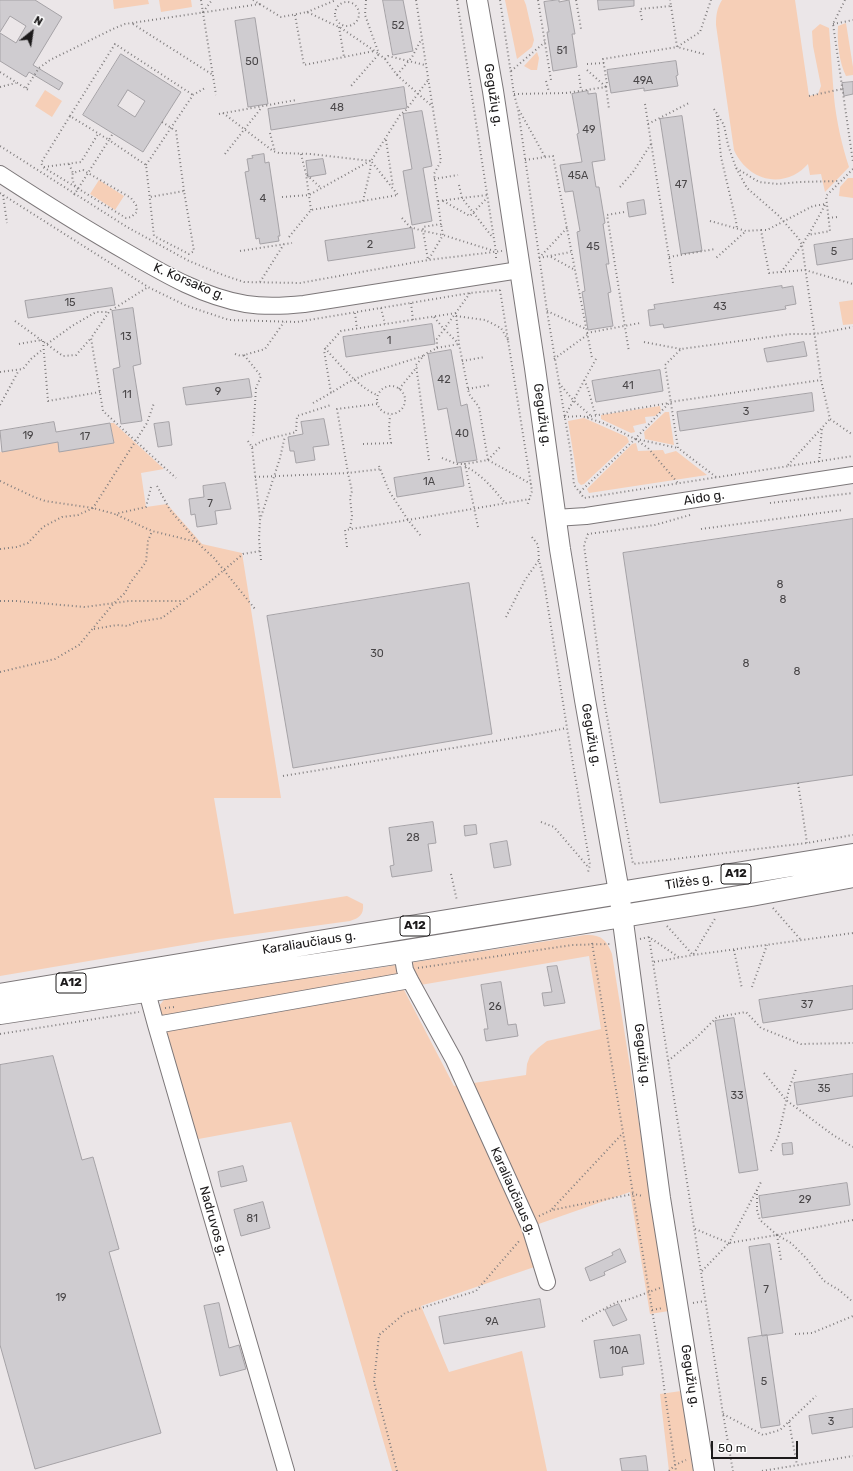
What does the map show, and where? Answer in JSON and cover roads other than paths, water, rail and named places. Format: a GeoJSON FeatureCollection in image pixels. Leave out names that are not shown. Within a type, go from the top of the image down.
{"type":"FeatureCollection","features":[{"type":"Feature","properties":{"kind":"highway","name":"Tilžės g."},"geometry":{"type":"LineString","coordinates":[[619,892],[853,855]]}},
{"type":"Feature","properties":{"kind":"highway","name":"Tilžės g."},"geometry":{"type":"LineString","coordinates":[[622,916],[853,876]]}},
{"type":"Feature","properties":{"kind":"highway","name":"Karaliaučiaus g."},"geometry":{"type":"LineString","coordinates":[[0,1013],[144,981],[619,892]]}},
{"type":"Feature","properties":{"kind":"highway","name":"Karaliaučiaus g."},"geometry":{"type":"LineString","coordinates":[[0,995],[144,981],[402,952],[622,916]]}},
{"type":"Feature","properties":{"kind":"main road","name":"Gegužių g."},"geometry":{"type":"LineString","coordinates":[[477,0],[542,414],[555,518],[619,892],[660,1198],[703,1462]]}},
{"type":"Feature","properties":{"kind":"street","name":"K. Korsako g."},"geometry":{"type":"LineString","coordinates":[[0,174],[115,246],[157,270],[206,293],[248,304],[304,304],[519,270]]}},
{"type":"Feature","properties":{"kind":"street","name":"Aido g."},"geometry":{"type":"LineString","coordinates":[[555,518],[586,516],[853,475]]}},
{"type":"Feature","properties":{"kind":"street","name":"Karaliaučiaus g."},"geometry":{"type":"LineString","coordinates":[[402,952],[405,970],[454,1060],[530,1227],[547,1282]]}},
{"type":"Feature","properties":{"kind":"street"},"geometry":{"type":"LineString","coordinates":[[156,1025],[410,980]]}},
{"type":"Feature","properties":{"kind":"street","name":"Nadruvos g."},"geometry":{"type":"LineString","coordinates":[[144,981],[286,1471]]}}]}
